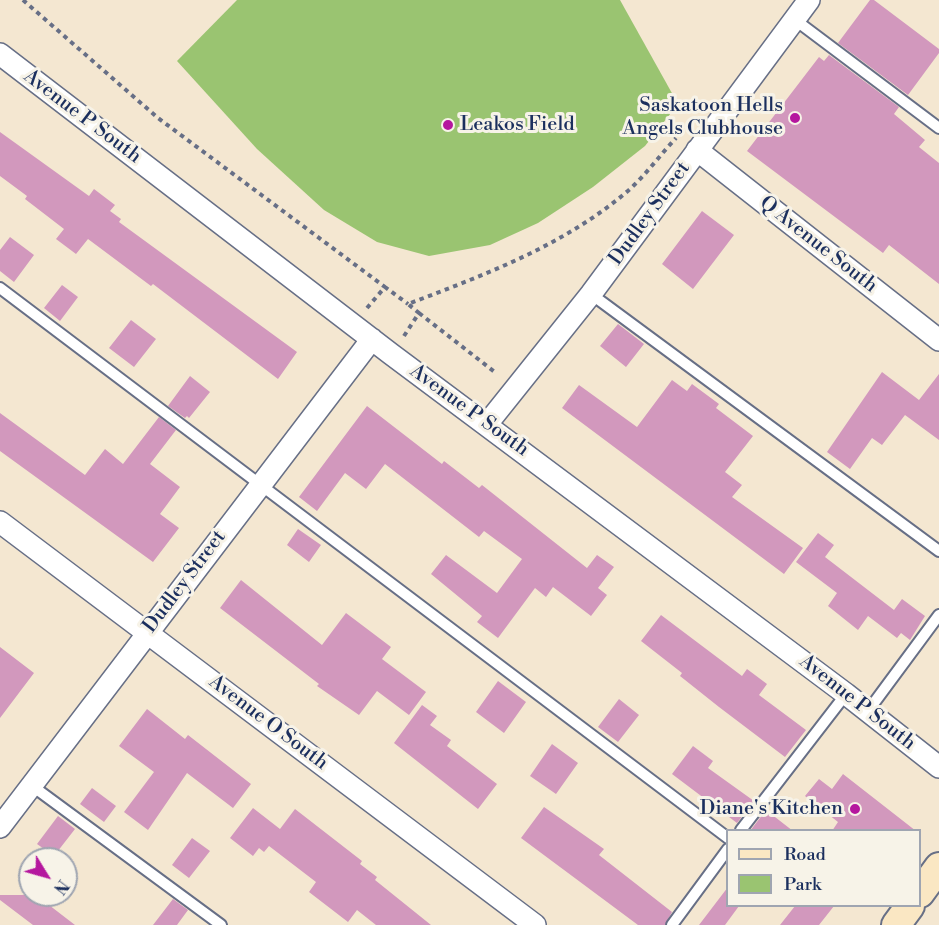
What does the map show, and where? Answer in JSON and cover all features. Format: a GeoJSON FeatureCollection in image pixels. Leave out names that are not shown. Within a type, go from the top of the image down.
{"type":"FeatureCollection","features":[{"type":"Feature","properties":{"kind":"street","name":"Dudley Street"},"geometry":{"type":"LineString","coordinates":[[487,424],[591,294],[809,0]]}},
{"type":"Feature","properties":{"kind":"street","name":"Avenue P South"},"geometry":{"type":"LineString","coordinates":[[0,54],[372,339],[846,694],[939,767]]}},
{"type":"Feature","properties":{"kind":"street","name":"Q Avenue South"},"geometry":{"type":"LineString","coordinates":[[697,150],[939,340]]}},
{"type":"Feature","properties":{"kind":"street","name":"Dudley Street"},"geometry":{"type":"LineString","coordinates":[[0,827],[372,339]]}},
{"type":"Feature","properties":{"kind":"street","name":"Avenue O South"},"geometry":{"type":"LineString","coordinates":[[0,522],[535,925]]}},
{"type":"Feature","properties":{"kind":"street"},"geometry":{"type":"LineString","coordinates":[[921,892],[939,867]]}},
{"type":"Feature","properties":{"kind":"street"},"geometry":{"type":"LineString","coordinates":[[896,925],[909,907]]}},
{"type":"Feature","properties":{"kind":"lane"},"geometry":{"type":"LineString","coordinates":[[794,19],[939,128]]}},
{"type":"Feature","properties":{"kind":"lane"},"geometry":{"type":"LineString","coordinates":[[0,288],[726,836]]}},
{"type":"Feature","properties":{"kind":"lane"},"geometry":{"type":"LineString","coordinates":[[591,294],[939,551]]}},
{"type":"Feature","properties":{"kind":"lane"},"geometry":{"type":"LineString","coordinates":[[868,711],[939,615]]}},
{"type":"Feature","properties":{"kind":"lane"},"geometry":{"type":"LineString","coordinates":[[743,829],[846,694]]}},
{"type":"Feature","properties":{"kind":"lane"},"geometry":{"type":"LineString","coordinates":[[31,785],[221,925]]}},
{"type":"Feature","properties":{"kind":"lane"},"geometry":{"type":"LineString","coordinates":[[672,925],[726,852]]}},
{"type":"Feature","properties":{"kind":"path"},"geometry":{"type":"LineString","coordinates":[[23,0],[158,118],[408,304],[496,373]]}},
{"type":"Feature","properties":{"kind":"path"},"geometry":{"type":"LineString","coordinates":[[408,304],[532,255],[587,223],[626,193],[677,137]]}},
{"type":"Feature","properties":{"kind":"path"},"geometry":{"type":"LineString","coordinates":[[354,324],[385,287]]}},
{"type":"Feature","properties":{"kind":"path"},"geometry":{"type":"LineString","coordinates":[[392,354],[419,313]]}},
{"type":"Feature","properties":{"kind":"green space","name":"Leakos Field"},"geometry":{"type":"Polygon","coordinates":[[[237,0],[620,0],[678,104],[645,146],[593,187],[538,223],[490,245],[429,256],[377,242],[324,210],[257,149],[177,61],[237,0]]]}},
{"type":"Feature","properties":{"kind":"building"},"geometry":{"type":"Polygon","coordinates":[[[870,0],[874,0],[939,49],[939,53],[908,95],[838,43],[870,0]]]}},
{"type":"Feature","properties":{"kind":"building"},"geometry":{"type":"Polygon","coordinates":[[[829,55],[899,107],[894,114],[925,140],[919,147],[939,163],[939,284],[889,245],[883,253],[747,151],[819,57],[824,61],[829,55]]]}},
{"type":"Feature","properties":{"kind":"building"},"geometry":{"type":"Polygon","coordinates":[[[0,132],[89,196],[94,189],[115,205],[110,211],[121,219],[119,222],[297,352],[278,379],[153,284],[151,286],[88,239],[76,254],[56,239],[64,229],[25,199],[27,196],[0,176],[0,132]]]}},
{"type":"Feature","properties":{"kind":"building"},"geometry":{"type":"Polygon","coordinates":[[[702,211],[734,235],[693,289],[662,264],[702,211]]]}},
{"type":"Feature","properties":{"kind":"building"},"geometry":{"type":"Polygon","coordinates":[[[10,237],[34,255],[14,282],[0,271],[0,250],[10,237]]]}},
{"type":"Feature","properties":{"kind":"building"},"geometry":{"type":"Polygon","coordinates":[[[62,285],[78,297],[60,321],[44,308],[62,285]]]}},
{"type":"Feature","properties":{"kind":"building"},"geometry":{"type":"Polygon","coordinates":[[[131,320],[156,339],[134,367],[109,348],[131,320]]]}},
{"type":"Feature","properties":{"kind":"building"},"geometry":{"type":"Polygon","coordinates":[[[618,324],[644,344],[626,367],[600,346],[618,324]]]}},
{"type":"Feature","properties":{"kind":"building"},"geometry":{"type":"Polygon","coordinates":[[[882,372],[919,400],[939,374],[939,440],[905,415],[882,445],[872,438],[850,469],[827,452],[882,372]]]}},
{"type":"Feature","properties":{"kind":"building"},"geometry":{"type":"Polygon","coordinates":[[[190,376],[210,392],[189,418],[187,416],[185,418],[168,406],[190,376]]]}},
{"type":"Feature","properties":{"kind":"building"},"geometry":{"type":"Polygon","coordinates":[[[672,380],[687,391],[692,384],[719,404],[716,408],[753,436],[725,472],[742,485],[732,497],[803,548],[784,574],[562,408],[579,385],[637,427],[672,380]]]}},
{"type":"Feature","properties":{"kind":"building"},"geometry":{"type":"Polygon","coordinates":[[[367,406],[442,464],[444,461],[479,488],[482,485],[587,568],[597,555],[614,567],[598,588],[607,595],[591,616],[553,587],[546,597],[535,588],[498,638],[477,622],[482,616],[431,574],[446,555],[497,593],[522,559],[484,531],[479,537],[385,464],[366,489],[345,473],[317,511],[299,497],[367,406]]]}},
{"type":"Feature","properties":{"kind":"building"},"geometry":{"type":"Polygon","coordinates":[[[0,413],[85,475],[105,449],[123,464],[159,417],[176,430],[150,464],[180,487],[160,514],[179,528],[153,562],[0,451],[0,413]]]}},
{"type":"Feature","properties":{"kind":"building"},"geometry":{"type":"Polygon","coordinates":[[[298,529],[321,545],[309,562],[287,545],[298,529]]]}},
{"type":"Feature","properties":{"kind":"building"},"geometry":{"type":"Polygon","coordinates":[[[818,533],[834,545],[825,557],[894,610],[902,599],[925,616],[910,640],[901,633],[897,638],[868,616],[858,630],[828,606],[837,593],[796,562],[818,533]]]}},
{"type":"Feature","properties":{"kind":"building"},"geometry":{"type":"Polygon","coordinates":[[[241,580],[322,645],[346,613],[391,647],[382,659],[426,692],[409,715],[377,691],[359,715],[317,686],[319,684],[220,608],[241,580]]]}},
{"type":"Feature","properties":{"kind":"building"},"geometry":{"type":"Polygon","coordinates":[[[661,615],[742,676],[747,669],[767,684],[759,695],[806,730],[785,757],[680,676],[682,673],[641,641],[661,615]]]}},
{"type":"Feature","properties":{"kind":"building"},"geometry":{"type":"Polygon","coordinates":[[[0,647],[34,673],[0,718],[0,647]]]}},
{"type":"Feature","properties":{"kind":"building"},"geometry":{"type":"Polygon","coordinates":[[[498,681],[526,702],[504,733],[476,712],[498,681]]]}},
{"type":"Feature","properties":{"kind":"building"},"geometry":{"type":"Polygon","coordinates":[[[619,699],[639,715],[618,742],[598,727],[619,699]]]}},
{"type":"Feature","properties":{"kind":"building"},"geometry":{"type":"Polygon","coordinates":[[[422,705],[437,716],[430,725],[451,740],[447,746],[497,784],[478,809],[394,743],[422,705]]]}},
{"type":"Feature","properties":{"kind":"building"},"geometry":{"type":"Polygon","coordinates":[[[147,709],[185,739],[188,735],[251,784],[233,808],[187,773],[148,830],[124,812],[154,772],[119,746],[147,709]]]}},
{"type":"Feature","properties":{"kind":"building"},"geometry":{"type":"Polygon","coordinates":[[[552,744],[578,763],[556,794],[530,776],[552,744]]]}},
{"type":"Feature","properties":{"kind":"building"},"geometry":{"type":"Polygon","coordinates":[[[693,746],[713,761],[708,768],[754,801],[737,823],[672,774],[693,746]]]}},
{"type":"Feature","properties":{"kind":"building","name":"Diane's Kitchen"},"geometry":{"type":"Polygon","coordinates":[[[843,774],[913,829],[833,829],[838,822],[805,796],[819,779],[832,789],[843,774]]]}},
{"type":"Feature","properties":{"kind":"building"},"geometry":{"type":"Polygon","coordinates":[[[92,788],[116,806],[104,822],[80,804],[92,788]]]}},
{"type":"Feature","properties":{"kind":"building"},"geometry":{"type":"Polygon","coordinates":[[[544,807],[604,849],[599,855],[672,912],[665,925],[638,925],[521,838],[544,807]]]}},
{"type":"Feature","properties":{"kind":"building"},"geometry":{"type":"Polygon","coordinates":[[[253,808],[280,829],[295,809],[362,861],[360,864],[377,877],[375,880],[431,925],[376,925],[357,910],[348,922],[309,892],[316,882],[269,846],[264,852],[259,848],[253,856],[230,838],[253,808]]]}},
{"type":"Feature","properties":{"kind":"building"},"geometry":{"type":"Polygon","coordinates":[[[766,810],[790,829],[752,829],[766,810]]]}},
{"type":"Feature","properties":{"kind":"building"},"geometry":{"type":"Polygon","coordinates":[[[58,816],[75,829],[61,847],[41,847],[37,844],[58,816]]]}},
{"type":"Feature","properties":{"kind":"building"},"geometry":{"type":"Polygon","coordinates":[[[192,838],[210,851],[189,878],[172,865],[192,838]]]}},
{"type":"Feature","properties":{"kind":"building"},"geometry":{"type":"Polygon","coordinates":[[[726,890],[726,907],[738,907],[725,925],[699,925],[726,890]]]}},
{"type":"Feature","properties":{"kind":"building"},"geometry":{"type":"Polygon","coordinates":[[[0,895],[18,895],[18,907],[52,907],[75,925],[33,925],[0,900],[0,895]]]}},
{"type":"Feature","properties":{"kind":"building"},"geometry":{"type":"Polygon","coordinates":[[[173,899],[188,910],[177,925],[153,925],[173,899]]]}},
{"type":"Feature","properties":{"kind":"building"},"geometry":{"type":"Polygon","coordinates":[[[794,907],[833,907],[819,925],[780,925],[794,907]]]}},
{"type":"Feature","properties":{"kind":"place","name":"Saskatoon Hells Angels Clubhouse"},"geometry":{"type":"Point","coordinates":[795,118]}},
{"type":"Feature","properties":{"kind":"place","name":"Leakos Field"},"geometry":{"type":"Point","coordinates":[448,125]}},
{"type":"Feature","properties":{"kind":"place","name":"Diane's Kitchen"},"geometry":{"type":"Point","coordinates":[855,809]}}]}
